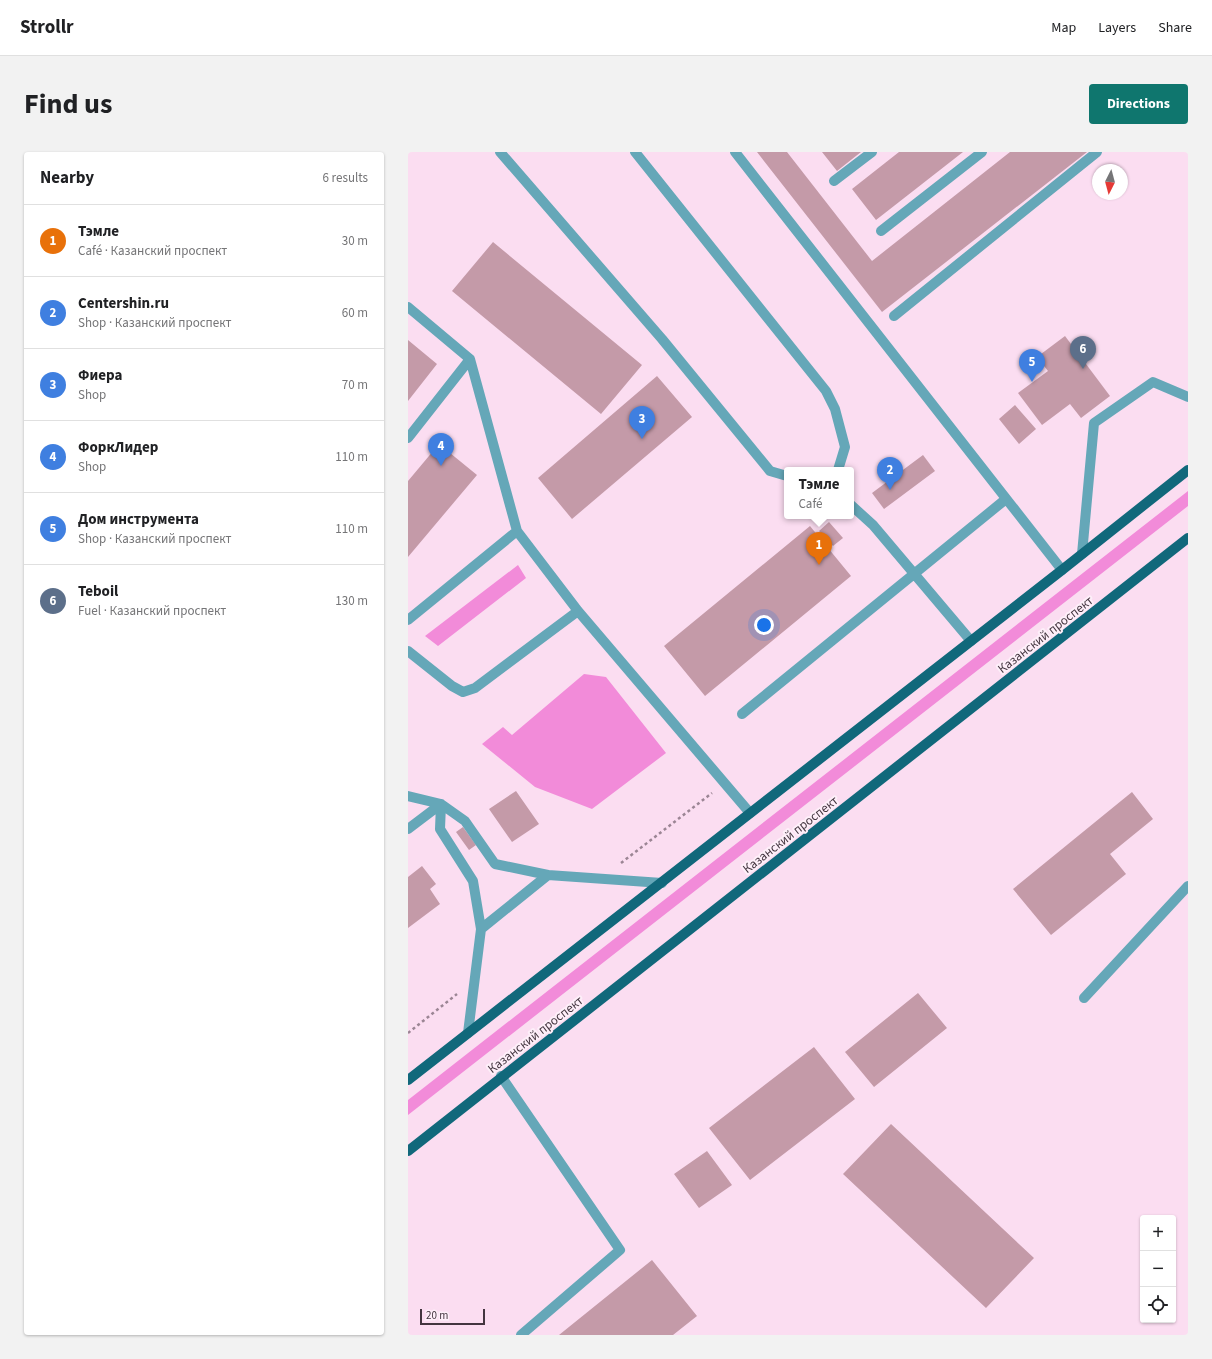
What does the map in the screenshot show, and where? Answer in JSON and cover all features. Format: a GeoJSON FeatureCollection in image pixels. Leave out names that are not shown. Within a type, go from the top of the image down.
{"type":"FeatureCollection","features":[{"type":"Feature","properties":{"kind":"main road"},"geometry":{"type":"LineString","coordinates":[[408,1080],[662,883],[1188,470]]}},
{"type":"Feature","properties":{"kind":"main road","name":"Казанский проспект"},"geometry":{"type":"LineString","coordinates":[[408,1151],[501,1076],[1188,538]]}},
{"type":"Feature","properties":{"kind":"lane"},"geometry":{"type":"LineString","coordinates":[[636,152],[826,391],[835,408],[844,447],[839,467]]}},
{"type":"Feature","properties":{"kind":"lane"},"geometry":{"type":"LineString","coordinates":[[735,152],[1062,570]]}},
{"type":"Feature","properties":{"kind":"lane"},"geometry":{"type":"LineString","coordinates":[[834,181],[872,152]]}},
{"type":"Feature","properties":{"kind":"lane"},"geometry":{"type":"LineString","coordinates":[[881,231],[982,152]]}},
{"type":"Feature","properties":{"kind":"lane"},"geometry":{"type":"LineString","coordinates":[[894,316],[1097,152]]}},
{"type":"Feature","properties":{"kind":"lane"},"geometry":{"type":"LineString","coordinates":[[503,153],[662,339],[770,471],[784,475]]}},
{"type":"Feature","properties":{"kind":"lane"},"geometry":{"type":"LineString","coordinates":[[409,311],[470,359],[518,531],[578,611],[750,813]]}},
{"type":"Feature","properties":{"kind":"lane"},"geometry":{"type":"LineString","coordinates":[[408,438],[470,359]]}},
{"type":"Feature","properties":{"kind":"lane"},"geometry":{"type":"LineString","coordinates":[[1082,554],[1094,423],[1153,382],[1188,397]]}},
{"type":"Feature","properties":{"kind":"lane"},"geometry":{"type":"LineString","coordinates":[[742,714],[1006,499]]}},
{"type":"Feature","properties":{"kind":"lane"},"geometry":{"type":"LineString","coordinates":[[854,508],[873,525],[971,641]]}},
{"type":"Feature","properties":{"kind":"lane"},"geometry":{"type":"LineString","coordinates":[[408,620],[518,531]]}},
{"type":"Feature","properties":{"kind":"lane"},"geometry":{"type":"LineString","coordinates":[[408,651],[452,686],[463,692],[475,688],[578,611]]}},
{"type":"Feature","properties":{"kind":"lane"},"geometry":{"type":"LineString","coordinates":[[408,796],[440,804],[465,821],[495,864],[548,875],[662,883]]}},
{"type":"Feature","properties":{"kind":"lane"},"geometry":{"type":"LineString","coordinates":[[408,829],[440,804]]}},
{"type":"Feature","properties":{"kind":"lane"},"geometry":{"type":"LineString","coordinates":[[440,804],[440,829],[472,881],[481,929],[468,1033]]}},
{"type":"Feature","properties":{"kind":"lane"},"geometry":{"type":"LineString","coordinates":[[481,929],[548,875]]}},
{"type":"Feature","properties":{"kind":"lane"},"geometry":{"type":"LineString","coordinates":[[1084,998],[1188,886]]}},
{"type":"Feature","properties":{"kind":"lane"},"geometry":{"type":"LineString","coordinates":[[501,1076],[620,1250],[521,1335]]}},
{"type":"Feature","properties":{"kind":"path"},"geometry":{"type":"LineString","coordinates":[[601,878],[725,783]]}},
{"type":"Feature","properties":{"kind":"path"},"geometry":{"type":"LineString","coordinates":[[408,1033],[474,980]]}},
{"type":"Feature","properties":{"kind":"shaded area"},"geometry":{"type":"Polygon","coordinates":[[[1188,491],[1188,506],[408,1115],[408,1100],[1188,491]]]}},
{"type":"Feature","properties":{"kind":"shaded area"},"geometry":{"type":"Polygon","coordinates":[[[518,565],[526,578],[438,646],[425,636],[518,565]]]}},
{"type":"Feature","properties":{"kind":"shaded area"},"geometry":{"type":"Polygon","coordinates":[[[584,674],[606,677],[666,753],[592,809],[535,787],[482,744],[503,727],[512,735],[584,674]]]}},
{"type":"Feature","properties":{"kind":"building"},"geometry":{"type":"Polygon","coordinates":[[[757,152],[787,152],[872,261],[1010,152],[1087,152],[882,312],[757,152]]]}},
{"type":"Feature","properties":{"kind":"building"},"geometry":{"type":"Polygon","coordinates":[[[822,152],[861,152],[837,171],[822,152]]]}},
{"type":"Feature","properties":{"kind":"building"},"geometry":{"type":"Polygon","coordinates":[[[899,152],[963,152],[876,220],[852,189],[899,152]]]}},
{"type":"Feature","properties":{"kind":"building"},"geometry":{"type":"Polygon","coordinates":[[[493,242],[642,365],[601,414],[452,291],[493,242]]]}},
{"type":"Feature","properties":{"kind":"building"},"geometry":{"type":"Polygon","coordinates":[[[1065,336],[1110,396],[1081,418],[1070,404],[1042,425],[1018,393],[1048,371],[1037,357],[1065,336]]]}},
{"type":"Feature","properties":{"kind":"building"},"geometry":{"type":"Polygon","coordinates":[[[408,340],[437,364],[408,401],[408,340]]]}},
{"type":"Feature","properties":{"kind":"building"},"geometry":{"type":"Polygon","coordinates":[[[657,376],[692,417],[572,519],[538,478],[657,376]]]}},
{"type":"Feature","properties":{"kind":"building"},"geometry":{"type":"Polygon","coordinates":[[[1015,405],[1036,429],[1019,444],[999,419],[1015,405]]]}},
{"type":"Feature","properties":{"kind":"building"},"geometry":{"type":"Polygon","coordinates":[[[439,444],[477,475],[408,557],[408,481],[439,444]]]}},
{"type":"Feature","properties":{"kind":"building"},"geometry":{"type":"Polygon","coordinates":[[[923,455],[935,471],[884,509],[872,493],[923,455]]]}},
{"type":"Feature","properties":{"kind":"building"},"geometry":{"type":"Polygon","coordinates":[[[829,522],[843,538],[833,546],[819,531],[829,522]]]}},
{"type":"Feature","properties":{"kind":"building"},"geometry":{"type":"Polygon","coordinates":[[[810,526],[851,576],[705,696],[664,646],[810,526]]]}},
{"type":"Feature","properties":{"kind":"building"},"geometry":{"type":"Polygon","coordinates":[[[516,791],[539,824],[512,842],[489,809],[516,791]]]}},
{"type":"Feature","properties":{"kind":"building"},"geometry":{"type":"Polygon","coordinates":[[[1132,792],[1153,819],[1110,854],[1126,874],[1051,935],[1013,889],[1132,792]]]}},
{"type":"Feature","properties":{"kind":"building"},"geometry":{"type":"Polygon","coordinates":[[[463,827],[476,845],[469,850],[456,832],[463,827]]]}},
{"type":"Feature","properties":{"kind":"building"},"geometry":{"type":"Polygon","coordinates":[[[422,866],[436,884],[430,889],[440,904],[408,928],[408,877],[422,866]]]}},
{"type":"Feature","properties":{"kind":"building"},"geometry":{"type":"Polygon","coordinates":[[[918,993],[947,1028],[874,1087],[845,1052],[918,993]]]}},
{"type":"Feature","properties":{"kind":"building"},"geometry":{"type":"Polygon","coordinates":[[[814,1047],[855,1099],[750,1180],[709,1128],[814,1047]]]}},
{"type":"Feature","properties":{"kind":"building"},"geometry":{"type":"Polygon","coordinates":[[[891,1124],[1034,1258],[986,1308],[843,1174],[891,1124]]]}},
{"type":"Feature","properties":{"kind":"building"},"geometry":{"type":"Polygon","coordinates":[[[707,1151],[732,1185],[699,1208],[674,1174],[707,1151]]]}},
{"type":"Feature","properties":{"kind":"building"},"geometry":{"type":"Polygon","coordinates":[[[652,1260],[697,1316],[673,1335],[559,1335],[652,1260]]]}},
{"type":"Feature","properties":{"kind":"place","name":"Teboil"},"geometry":{"type":"Point","coordinates":[1083,369]}},
{"type":"Feature","properties":{"kind":"place","name":"Дом инструмента"},"geometry":{"type":"Point","coordinates":[1032,382]}},
{"type":"Feature","properties":{"kind":"place","name":"Фиера"},"geometry":{"type":"Point","coordinates":[642,439]}},
{"type":"Feature","properties":{"kind":"place","name":"ФоркЛидер"},"geometry":{"type":"Point","coordinates":[441,466]}},
{"type":"Feature","properties":{"kind":"place","name":"Centershin.ru"},"geometry":{"type":"Point","coordinates":[890,490]}},
{"type":"Feature","properties":{"kind":"place","name":"Тэмле"},"geometry":{"type":"Point","coordinates":[819,565]}}]}
